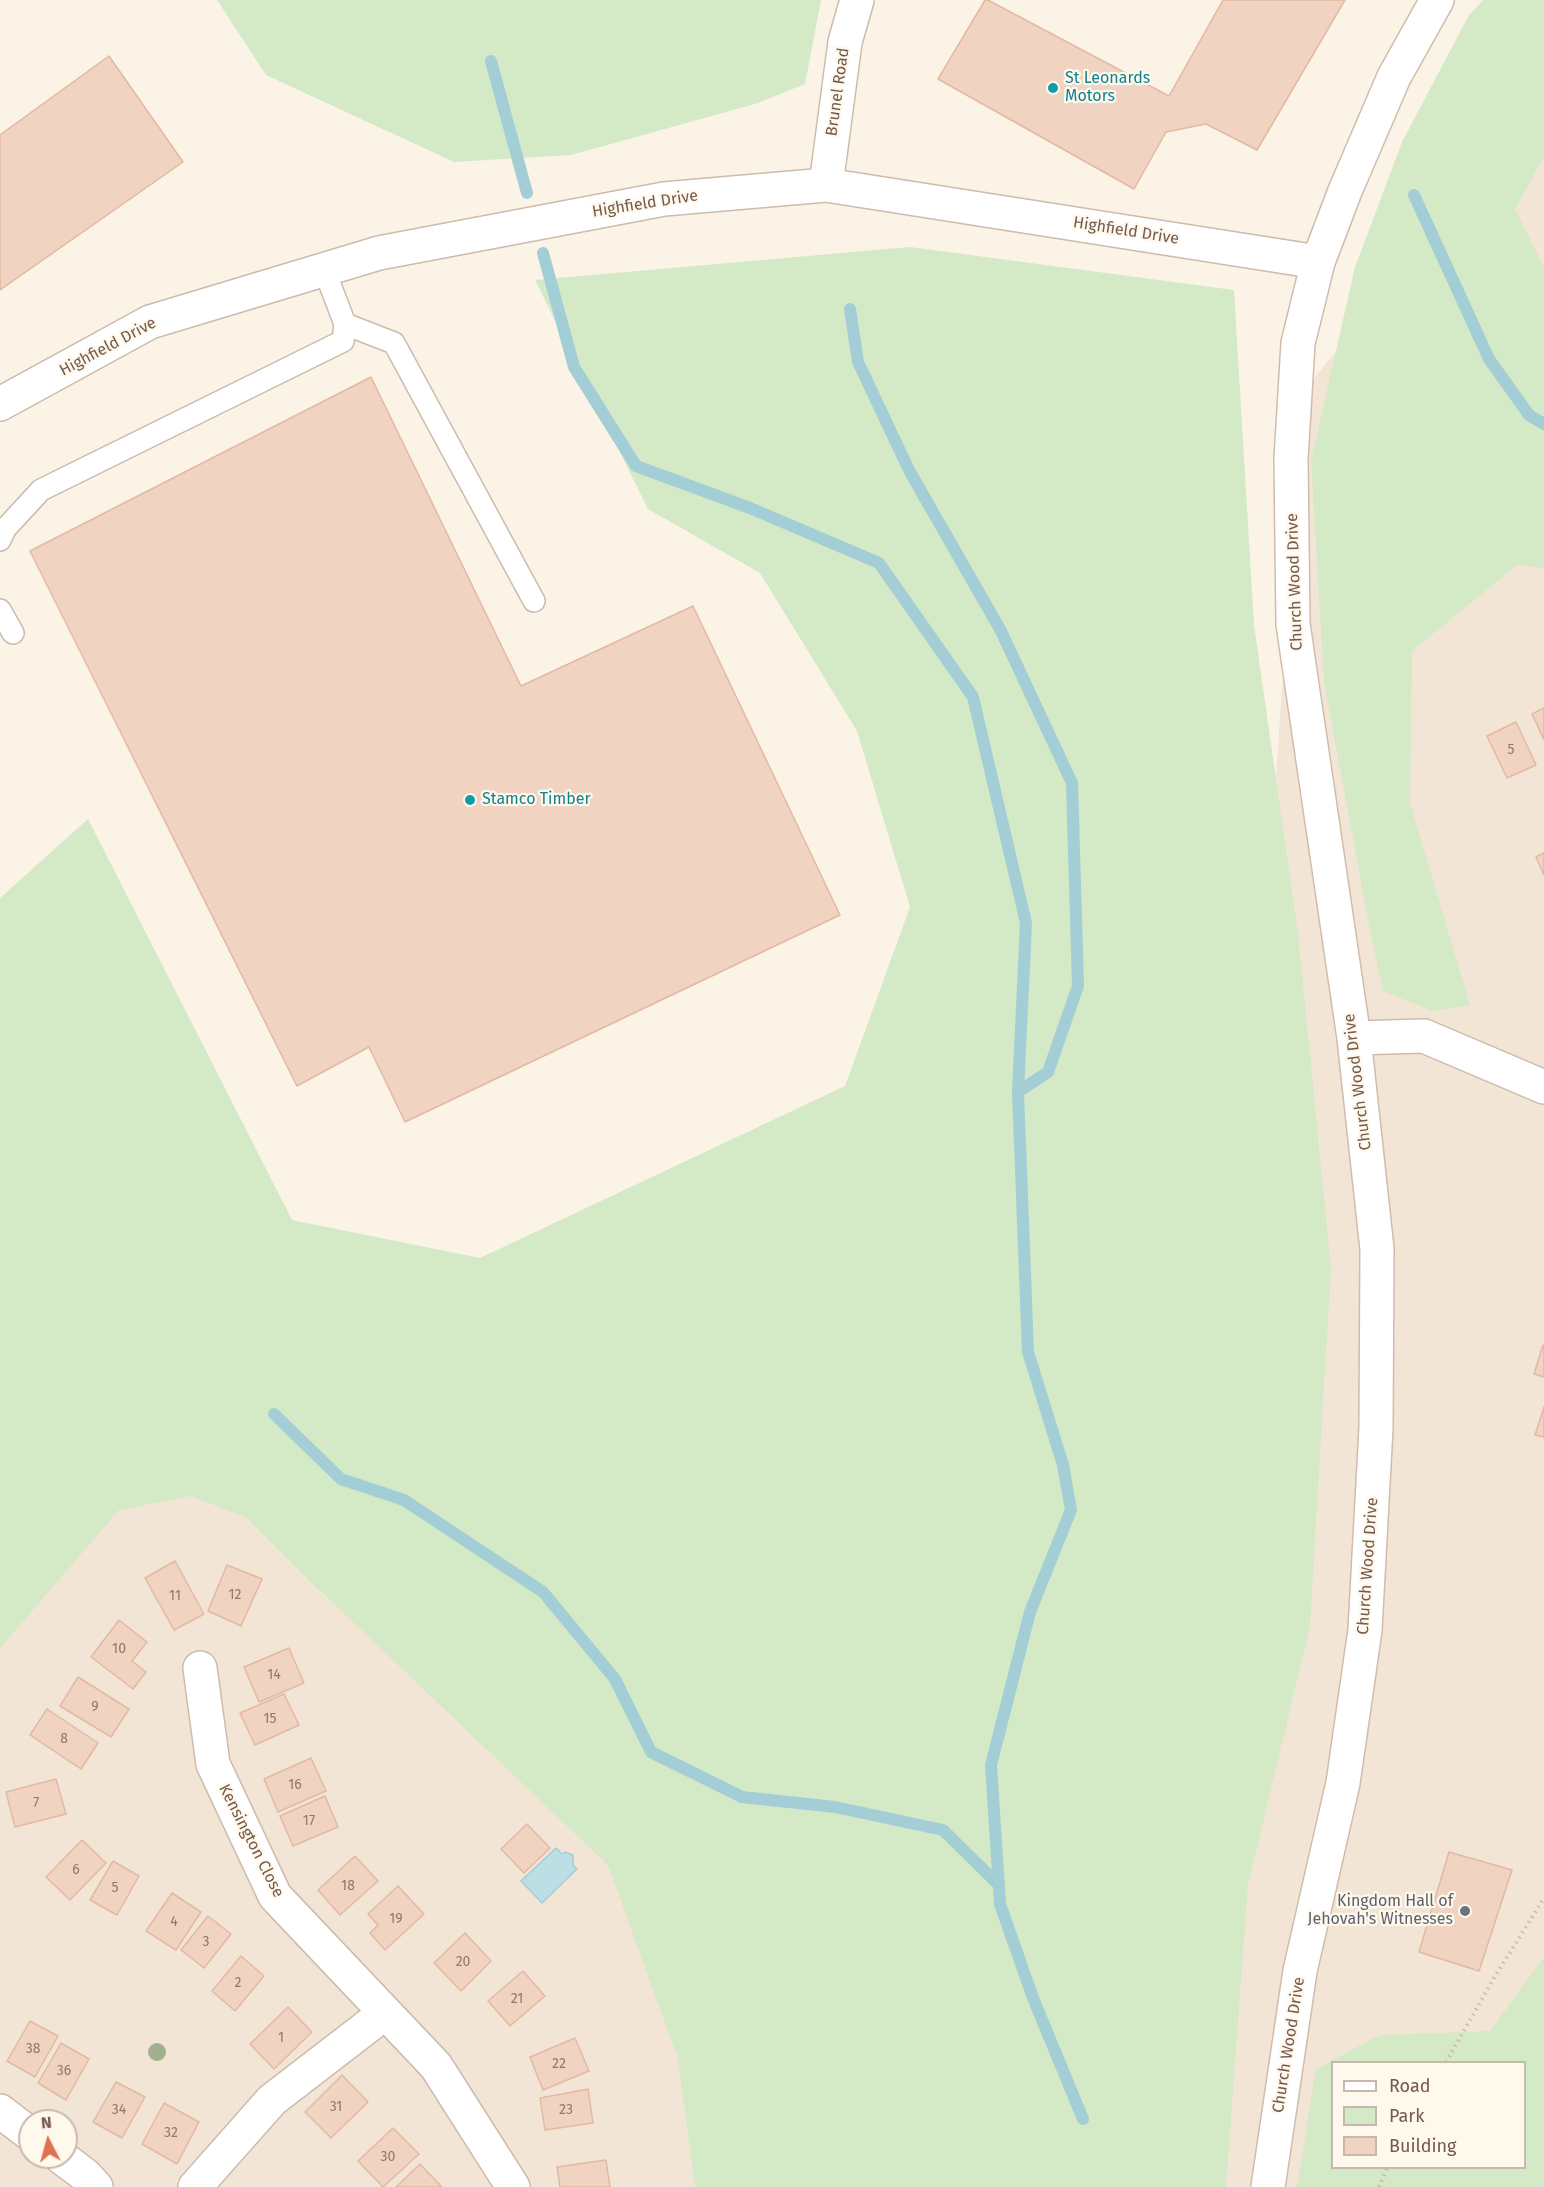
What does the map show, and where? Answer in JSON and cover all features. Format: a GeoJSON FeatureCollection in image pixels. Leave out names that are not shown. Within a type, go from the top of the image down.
{"type":"FeatureCollection","features":[{"type":"Feature","properties":{"kind":"street","name":"Brunel Road"},"geometry":{"type":"LineString","coordinates":[[826,185],[845,42],[856,0]]}},
{"type":"Feature","properties":{"kind":"street","name":"Church Wood Drive"},"geometry":{"type":"LineString","coordinates":[[1268,2187],[1300,1971],[1343,1782],[1365,1630],[1376,1428],[1377,1249],[1354,1038],[1293,624],[1291,459],[1298,343],[1318,262],[1345,191],[1394,77],[1437,0]]}},
{"type":"Feature","properties":{"kind":"street","name":"Highfield Drive"},"geometry":{"type":"LineString","coordinates":[[0,404],[150,322],[379,253],[664,198],[826,185],[1318,262]]}},
{"type":"Feature","properties":{"kind":"street"},"geometry":{"type":"LineString","coordinates":[[1354,1038],[1424,1036],[1544,1087]]}},
{"type":"Feature","properties":{"kind":"street","name":"Kensington Close"},"geometry":{"type":"LineString","coordinates":[[200,1668],[213,1764],[275,1896],[436,2066],[513,2187]]}},
{"type":"Feature","properties":{"kind":"street"},"geometry":{"type":"LineString","coordinates":[[195,2187],[272,2100],[385,2013]]}},
{"type":"Feature","properties":{"kind":"street"},"geometry":{"type":"LineString","coordinates":[[0,2111],[18,2125]]}},
{"type":"Feature","properties":{"kind":"street"},"geometry":{"type":"LineString","coordinates":[[78,2169],[96,2187]]}},
{"type":"Feature","properties":{"kind":"lane"},"geometry":{"type":"LineString","coordinates":[[0,540],[5,529],[40,490],[343,341],[345,324],[324,269]]}},
{"type":"Feature","properties":{"kind":"lane"},"geometry":{"type":"LineString","coordinates":[[345,324],[394,343],[534,602]]}},
{"type":"Feature","properties":{"kind":"lane"},"geometry":{"type":"LineString","coordinates":[[0,610],[13,633]]}},
{"type":"Feature","properties":{"kind":"path"},"geometry":{"type":"LineString","coordinates":[[1447,2061],[1494,1978],[1544,1898]]}},
{"type":"Feature","properties":{"kind":"path"},"geometry":{"type":"LineString","coordinates":[[1379,2187],[1387,2169]]}},
{"type":"Feature","properties":{"kind":"shaded area"},"geometry":{"type":"Polygon","coordinates":[[[1544,103],[1544,2187],[0,2187],[0,1457],[1240,1285],[1303,391],[1544,103]]]}},
{"type":"Feature","properties":{"kind":"green space"},"geometry":{"type":"Polygon","coordinates":[[[217,0],[821,0],[805,84],[755,104],[571,155],[454,162],[266,75],[217,0]]]}},
{"type":"Feature","properties":{"kind":"green space"},"geometry":{"type":"Polygon","coordinates":[[[1483,0],[1544,0],[1544,157],[1515,209],[1544,267],[1544,568],[1517,565],[1412,651],[1410,803],[1470,1005],[1432,1011],[1383,991],[1324,683],[1311,461],[1355,267],[1402,142],[1469,15],[1483,0]]]}},
{"type":"Feature","properties":{"kind":"green space"},"geometry":{"type":"Polygon","coordinates":[[[910,247],[1234,290],[1254,625],[1298,933],[1331,1268],[1310,1626],[1248,1885],[1226,2187],[695,2187],[678,2059],[608,1865],[313,1584],[247,1518],[191,1496],[119,1510],[0,1648],[0,898],[88,819],[292,1220],[480,1258],[845,1086],[910,907],[857,731],[760,573],[648,509],[535,280],[910,247]]]}},
{"type":"Feature","properties":{"kind":"green space"},"geometry":{"type":"Polygon","coordinates":[[[1544,1957],[1544,2187],[1297,2187],[1316,2069],[1331,2061],[1331,2169],[1526,2169],[1526,2061],[1331,2061],[1380,2035],[1490,2031],[1544,1957]]]}},
{"type":"Feature","properties":{"kind":"water"},"geometry":{"type":"Polygon","coordinates":[[[556,1848],[562,1854],[565,1852],[573,1855],[573,1865],[577,1869],[542,1903],[521,1881],[556,1848]]]}},
{"type":"Feature","properties":{"kind":"building","name":"St Leonards Motors"},"geometry":{"type":"Polygon","coordinates":[[[985,0],[1169,96],[1223,0],[1345,0],[1257,150],[1206,124],[1166,132],[1134,189],[938,79],[985,0]]]}},
{"type":"Feature","properties":{"kind":"building"},"geometry":{"type":"Polygon","coordinates":[[[109,56],[183,162],[0,290],[0,135],[109,56]]]}},
{"type":"Feature","properties":{"kind":"building","name":"Stamco Timber"},"geometry":{"type":"Polygon","coordinates":[[[371,377],[521,686],[693,606],[840,915],[405,1122],[369,1047],[297,1086],[30,551],[371,377]]]}},
{"type":"Feature","properties":{"kind":"building"},"geometry":{"type":"Polygon","coordinates":[[[1544,708],[1544,740],[1532,714],[1544,708]]]}},
{"type":"Feature","properties":{"kind":"building"},"geometry":{"type":"Polygon","coordinates":[[[1516,722],[1536,765],[1507,778],[1487,736],[1516,722]]]}},
{"type":"Feature","properties":{"kind":"building"},"geometry":{"type":"Polygon","coordinates":[[[1544,853],[1544,875],[1536,857],[1544,853]]]}},
{"type":"Feature","properties":{"kind":"building"},"geometry":{"type":"Polygon","coordinates":[[[1544,1346],[1544,1377],[1534,1374],[1544,1346]]]}},
{"type":"Feature","properties":{"kind":"building"},"geometry":{"type":"Polygon","coordinates":[[[1544,1407],[1544,1437],[1535,1435],[1544,1407]]]}},
{"type":"Feature","properties":{"kind":"building"},"geometry":{"type":"Polygon","coordinates":[[[175,1561],[204,1614],[174,1630],[145,1578],[175,1561]]]}},
{"type":"Feature","properties":{"kind":"building"},"geometry":{"type":"Polygon","coordinates":[[[227,1565],[262,1579],[241,1626],[208,1611],[227,1565]]]}},
{"type":"Feature","properties":{"kind":"building"},"geometry":{"type":"Polygon","coordinates":[[[119,1620],[147,1642],[132,1661],[146,1672],[133,1689],[91,1657],[119,1620]]]}},
{"type":"Feature","properties":{"kind":"building"},"geometry":{"type":"Polygon","coordinates":[[[289,1648],[304,1683],[259,1702],[244,1667],[289,1648]]]}},
{"type":"Feature","properties":{"kind":"building"},"geometry":{"type":"Polygon","coordinates":[[[78,1677],[129,1709],[111,1737],[60,1706],[78,1677]]]}},
{"type":"Feature","properties":{"kind":"building"},"geometry":{"type":"Polygon","coordinates":[[[284,1694],[299,1725],[255,1745],[240,1713],[284,1694]]]}},
{"type":"Feature","properties":{"kind":"building"},"geometry":{"type":"Polygon","coordinates":[[[47,1709],[98,1743],[81,1769],[30,1735],[47,1709]]]}},
{"type":"Feature","properties":{"kind":"building"},"geometry":{"type":"Polygon","coordinates":[[[311,1758],[326,1791],[278,1812],[264,1779],[311,1758]]]}},
{"type":"Feature","properties":{"kind":"building"},"geometry":{"type":"Polygon","coordinates":[[[56,1779],[66,1814],[15,1827],[6,1792],[56,1779]]]}},
{"type":"Feature","properties":{"kind":"building"},"geometry":{"type":"Polygon","coordinates":[[[325,1796],[338,1827],[293,1846],[280,1816],[325,1796]]]}},
{"type":"Feature","properties":{"kind":"building"},"geometry":{"type":"Polygon","coordinates":[[[527,1824],[550,1848],[524,1873],[501,1849],[527,1824]]]}},
{"type":"Feature","properties":{"kind":"building"},"geometry":{"type":"Polygon","coordinates":[[[82,1840],[106,1863],[70,1900],[46,1877],[82,1840]]]}},
{"type":"Feature","properties":{"kind":"building","name":"Kingdom Hall of Jehovah's Witnesses"},"geometry":{"type":"Polygon","coordinates":[[[1449,1852],[1512,1870],[1479,1971],[1419,1952],[1449,1852]]]}},
{"type":"Feature","properties":{"kind":"building"},"geometry":{"type":"Polygon","coordinates":[[[355,1856],[378,1881],[340,1915],[318,1890],[355,1856]]]}},
{"type":"Feature","properties":{"kind":"building"},"geometry":{"type":"Polygon","coordinates":[[[113,1861],[139,1876],[117,1915],[90,1900],[113,1861]]]}},
{"type":"Feature","properties":{"kind":"building"},"geometry":{"type":"Polygon","coordinates":[[[398,1886],[424,1914],[385,1950],[370,1933],[378,1925],[368,1914],[398,1886]]]}},
{"type":"Feature","properties":{"kind":"building"},"geometry":{"type":"Polygon","coordinates":[[[172,1893],[201,1912],[176,1950],[146,1931],[172,1893]]]}},
{"type":"Feature","properties":{"kind":"building"},"geometry":{"type":"Polygon","coordinates":[[[208,1916],[231,1934],[204,1968],[181,1950],[208,1916]]]}},
{"type":"Feature","properties":{"kind":"building"},"geometry":{"type":"Polygon","coordinates":[[[465,1933],[491,1961],[461,1991],[434,1963],[465,1933]]]}},
{"type":"Feature","properties":{"kind":"building"},"geometry":{"type":"Polygon","coordinates":[[[241,1956],[264,1976],[235,2011],[212,1991],[241,1956]]]}},
{"type":"Feature","properties":{"kind":"building"},"geometry":{"type":"Polygon","coordinates":[[[523,1971],[545,1996],[510,2026],[488,2001],[523,1971]]]}},
{"type":"Feature","properties":{"kind":"building"},"geometry":{"type":"Polygon","coordinates":[[[288,2007],[312,2032],[274,2069],[250,2044],[288,2007]]]}},
{"type":"Feature","properties":{"kind":"building"},"geometry":{"type":"Polygon","coordinates":[[[30,2021],[58,2036],[35,2077],[7,2061],[30,2021]]]}},
{"type":"Feature","properties":{"kind":"building"},"geometry":{"type":"Polygon","coordinates":[[[575,2038],[589,2071],[543,2090],[530,2057],[575,2038]]]}},
{"type":"Feature","properties":{"kind":"building"},"geometry":{"type":"Polygon","coordinates":[[[61,2043],[89,2059],[66,2100],[38,2083],[61,2043]]]}},
{"type":"Feature","properties":{"kind":"building"},"geometry":{"type":"Polygon","coordinates":[[[342,2075],[368,2102],[331,2138],[305,2112],[342,2075]]]}},
{"type":"Feature","properties":{"kind":"building"},"geometry":{"type":"Polygon","coordinates":[[[116,2082],[145,2097],[122,2138],[93,2122],[116,2082]]]}},
{"type":"Feature","properties":{"kind":"building"},"geometry":{"type":"Polygon","coordinates":[[[588,2089],[593,2123],[545,2130],[540,2098],[588,2089]]]}},
{"type":"Feature","properties":{"kind":"building"},"geometry":{"type":"Polygon","coordinates":[[[164,2103],[199,2122],[177,2164],[142,2144],[164,2103]]]}},
{"type":"Feature","properties":{"kind":"building"},"geometry":{"type":"Polygon","coordinates":[[[393,2128],[419,2154],[383,2187],[358,2161],[393,2128]]]}},
{"type":"Feature","properties":{"kind":"building"},"geometry":{"type":"Polygon","coordinates":[[[606,2160],[610,2187],[560,2187],[557,2167],[606,2160]]]}},
{"type":"Feature","properties":{"kind":"building"},"geometry":{"type":"Polygon","coordinates":[[[420,2164],[442,2187],[396,2187],[420,2164]]]}},
{"type":"Feature","properties":{"kind":"waterway"},"geometry":{"type":"LineString","coordinates":[[491,61],[527,193]]}},
{"type":"Feature","properties":{"kind":"waterway"},"geometry":{"type":"LineString","coordinates":[[1414,195],[1489,359],[1529,415],[1544,424]]}},
{"type":"Feature","properties":{"kind":"waterway"},"geometry":{"type":"LineString","coordinates":[[543,253],[574,367],[636,466],[750,508],[879,563],[973,697],[1026,923],[1018,1092],[1028,1352],[1063,1465],[1071,1510],[1030,1612],[991,1765],[1000,1904],[1033,1998],[1083,2119]]}},
{"type":"Feature","properties":{"kind":"waterway"},"geometry":{"type":"LineString","coordinates":[[850,309],[858,362],[910,472],[1001,631],[1072,783],[1078,986],[1048,1072],[1018,1092]]}},
{"type":"Feature","properties":{"kind":"waterway"},"geometry":{"type":"LineString","coordinates":[[274,1414],[341,1479],[404,1500],[543,1592],[615,1679],[651,1752],[742,1797],[835,1807],[943,1830],[999,1885]]}},
{"type":"Feature","properties":{"kind":"place","name":"St Leonards Motors"},"geometry":{"type":"Point","coordinates":[1053,88]}},
{"type":"Feature","properties":{"kind":"place","name":"Stamco Timber"},"geometry":{"type":"Point","coordinates":[470,800]}},
{"type":"Feature","properties":{"kind":"place","name":"Kingdom Hall of Jehovah's Witnesses"},"geometry":{"type":"Point","coordinates":[1465,1911]}}]}
